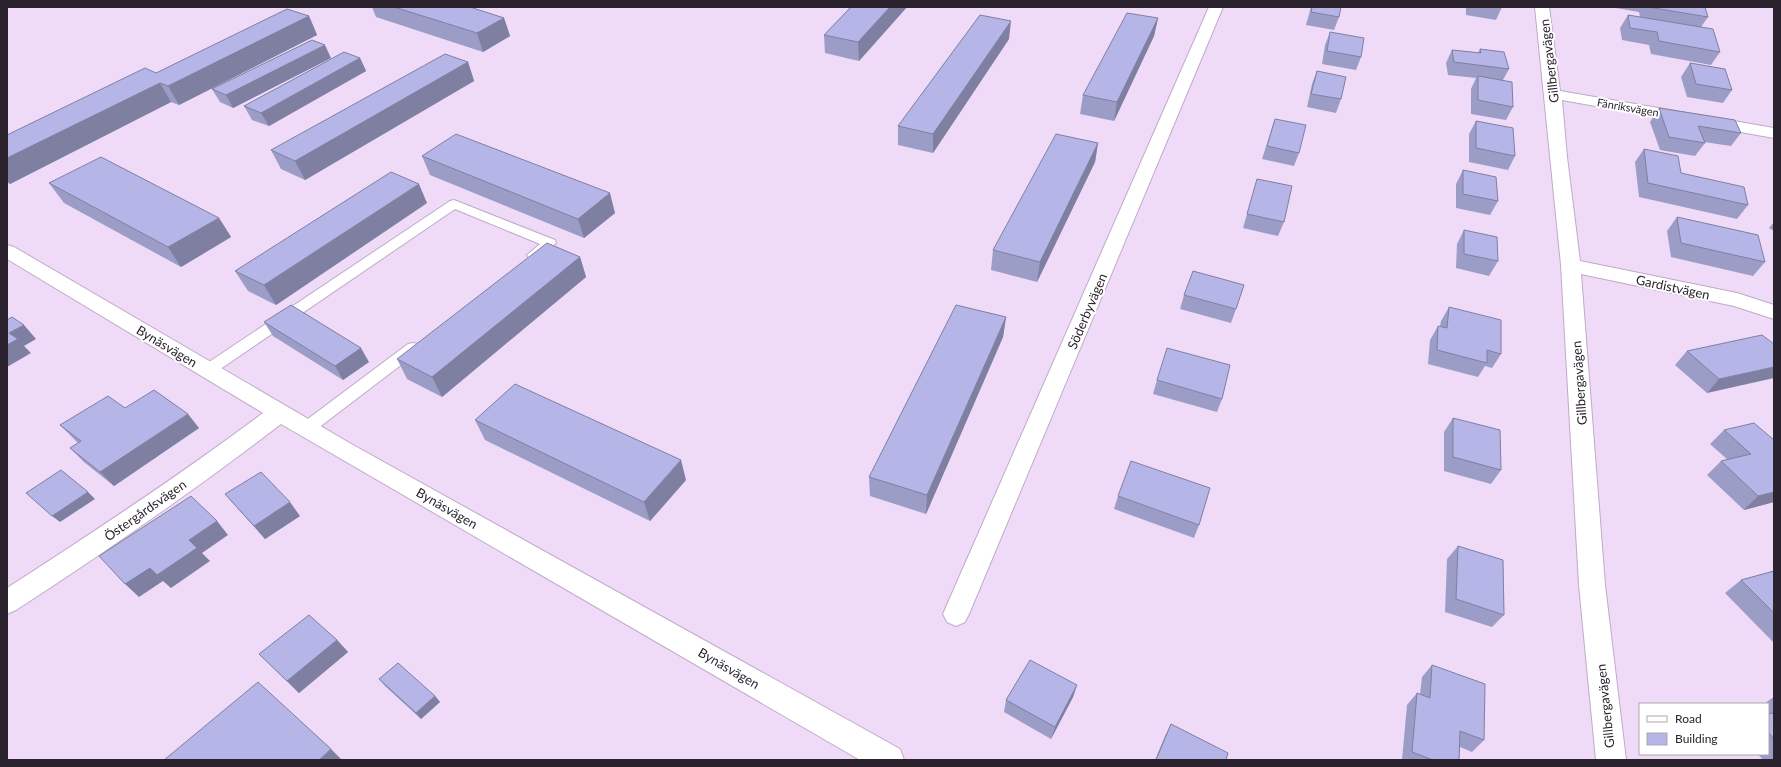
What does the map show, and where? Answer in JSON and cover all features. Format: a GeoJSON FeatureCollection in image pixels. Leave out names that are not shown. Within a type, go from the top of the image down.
{"type":"FeatureCollection","features":[{"type":"Feature","properties":{"kind":"street","name":"Söderbyvägen"},"geometry":{"type":"LineString","coordinates":[[956,614],[1216,7]]}},
{"type":"Feature","properties":{"kind":"street","name":"Gillbergavägen"},"geometry":{"type":"LineString","coordinates":[[1542,7],[1553,94],[1558,157],[1571,265],[1592,585],[1611,760]]}},
{"type":"Feature","properties":{"kind":"street","name":"Fänriksvägen"},"geometry":{"type":"LineString","coordinates":[[1553,94],[1774,133]]}},
{"type":"Feature","properties":{"kind":"street","name":"Bynäsvägen"},"geometry":{"type":"LineString","coordinates":[[7,252],[307,428],[890,760]]}},
{"type":"Feature","properties":{"kind":"street","name":"Gardistvägen"},"geometry":{"type":"LineString","coordinates":[[1571,265],[1737,300],[1774,312]]}},
{"type":"Feature","properties":{"kind":"street","name":"Östergårdsvägen"},"geometry":{"type":"LineString","coordinates":[[7,602],[100,542],[229,451],[280,412]]}},
{"type":"Feature","properties":{"kind":"lane"},"geometry":{"type":"LineString","coordinates":[[208,370],[454,204],[550,243],[525,262]]}},
{"type":"Feature","properties":{"kind":"lane"},"geometry":{"type":"LineString","coordinates":[[307,428],[425,338]]}},
{"type":"Feature","properties":{"kind":"building"},"geometry":{"type":"Polygon","coordinates":[[[394,7],[470,7],[504,18],[477,33],[394,7]]]}},
{"type":"Feature","properties":{"kind":"building"},"geometry":{"type":"Polygon","coordinates":[[[851,7],[890,7],[858,42],[824,35],[851,7]]]}},
{"type":"Feature","properties":{"kind":"building"},"geometry":{"type":"Polygon","coordinates":[[[1312,7],[1341,7],[1339,17],[1311,12],[1312,7]]]}},
{"type":"Feature","properties":{"kind":"building"},"geometry":{"type":"Polygon","coordinates":[[[1648,7],[1705,7],[1708,17],[1648,7]]]}},
{"type":"Feature","properties":{"kind":"building"},"geometry":{"type":"Polygon","coordinates":[[[287,9],[309,16],[168,86],[160,83],[7,158],[7,135],[145,68],[156,73],[287,9]]]}},
{"type":"Feature","properties":{"kind":"building"},"geometry":{"type":"Polygon","coordinates":[[[1127,13],[1158,18],[1117,102],[1083,95],[1127,13]]]}},
{"type":"Feature","properties":{"kind":"building"},"geometry":{"type":"Polygon","coordinates":[[[980,15],[1011,21],[933,134],[898,126],[980,15]]]}},
{"type":"Feature","properties":{"kind":"building"},"geometry":{"type":"Polygon","coordinates":[[[1628,15],[1713,29],[1720,52],[1659,41],[1657,32],[1630,28],[1628,15]]]}},
{"type":"Feature","properties":{"kind":"building"},"geometry":{"type":"Polygon","coordinates":[[[1330,32],[1364,38],[1361,57],[1327,51],[1330,32]]]}},
{"type":"Feature","properties":{"kind":"building"},"geometry":{"type":"Polygon","coordinates":[[[312,40],[325,45],[226,95],[212,89],[312,40]]]}},
{"type":"Feature","properties":{"kind":"building"},"geometry":{"type":"Polygon","coordinates":[[[1480,49],[1504,52],[1509,69],[1454,62],[1452,50],[1481,53],[1480,49]]]}},
{"type":"Feature","properties":{"kind":"building"},"geometry":{"type":"Polygon","coordinates":[[[344,52],[360,58],[261,113],[244,106],[344,52]]]}},
{"type":"Feature","properties":{"kind":"building"},"geometry":{"type":"Polygon","coordinates":[[[445,54],[468,62],[295,161],[271,150],[445,54]]]}},
{"type":"Feature","properties":{"kind":"building"},"geometry":{"type":"Polygon","coordinates":[[[1690,63],[1725,69],[1732,90],[1696,84],[1690,63]]]}},
{"type":"Feature","properties":{"kind":"building"},"geometry":{"type":"Polygon","coordinates":[[[1317,71],[1346,77],[1341,99],[1311,94],[1317,71]]]}},
{"type":"Feature","properties":{"kind":"building"},"geometry":{"type":"Polygon","coordinates":[[[1478,76],[1512,82],[1513,107],[1478,100],[1478,76]]]}},
{"type":"Feature","properties":{"kind":"building"},"geometry":{"type":"Polygon","coordinates":[[[1659,108],[1735,120],[1741,133],[1698,126],[1705,143],[1669,137],[1659,108]]]}},
{"type":"Feature","properties":{"kind":"building"},"geometry":{"type":"Polygon","coordinates":[[[1275,119],[1306,125],[1299,153],[1267,146],[1275,119]]]}},
{"type":"Feature","properties":{"kind":"building"},"geometry":{"type":"Polygon","coordinates":[[[1476,121],[1513,128],[1515,156],[1476,148],[1476,121]]]}},
{"type":"Feature","properties":{"kind":"building"},"geometry":{"type":"Polygon","coordinates":[[[456,134],[610,193],[578,219],[422,156],[456,134]]]}},
{"type":"Feature","properties":{"kind":"building"},"geometry":{"type":"Polygon","coordinates":[[[1056,134],[1098,143],[1040,262],[993,250],[1056,134]]]}},
{"type":"Feature","properties":{"kind":"building"},"geometry":{"type":"Polygon","coordinates":[[[1644,149],[1678,156],[1681,173],[1744,187],[1748,205],[1648,183],[1644,149]]]}},
{"type":"Feature","properties":{"kind":"building"},"geometry":{"type":"Polygon","coordinates":[[[101,157],[219,218],[168,247],[49,183],[101,157]]]}},
{"type":"Feature","properties":{"kind":"building"},"geometry":{"type":"Polygon","coordinates":[[[1463,170],[1496,177],[1498,201],[1463,194],[1463,170]]]}},
{"type":"Feature","properties":{"kind":"building"},"geometry":{"type":"Polygon","coordinates":[[[391,172],[419,184],[264,285],[235,271],[391,172]]]}},
{"type":"Feature","properties":{"kind":"building"},"geometry":{"type":"Polygon","coordinates":[[[1257,179],[1292,186],[1284,222],[1247,214],[1257,179]]]}},
{"type":"Feature","properties":{"kind":"building"},"geometry":{"type":"Polygon","coordinates":[[[1677,217],[1758,235],[1765,262],[1681,243],[1677,217]]]}},
{"type":"Feature","properties":{"kind":"building"},"geometry":{"type":"Polygon","coordinates":[[[1464,230],[1497,237],[1498,261],[1464,254],[1464,230]]]}},
{"type":"Feature","properties":{"kind":"building"},"geometry":{"type":"Polygon","coordinates":[[[547,243],[580,257],[432,377],[397,359],[547,243]]]}},
{"type":"Feature","properties":{"kind":"building"},"geometry":{"type":"Polygon","coordinates":[[[1193,271],[1244,285],[1236,309],[1184,295],[1193,271]]]}},
{"type":"Feature","properties":{"kind":"building"},"geometry":{"type":"Polygon","coordinates":[[[291,305],[361,348],[335,366],[264,322],[291,305]]]}},
{"type":"Feature","properties":{"kind":"building"},"geometry":{"type":"Polygon","coordinates":[[[956,305],[1006,317],[927,495],[869,477],[956,305]]]}},
{"type":"Feature","properties":{"kind":"building"},"geometry":{"type":"Polygon","coordinates":[[[1449,307],[1501,320],[1501,354],[1487,350],[1487,363],[1437,350],[1438,326],[1447,328],[1449,307]]]}},
{"type":"Feature","properties":{"kind":"building"},"geometry":{"type":"Polygon","coordinates":[[[12,317],[24,325],[9,333],[18,339],[7,345],[7,320],[12,317]]]}},
{"type":"Feature","properties":{"kind":"building"},"geometry":{"type":"Polygon","coordinates":[[[1762,335],[1774,344],[1774,367],[1719,379],[1687,351],[1762,335]]]}},
{"type":"Feature","properties":{"kind":"building"},"geometry":{"type":"Polygon","coordinates":[[[1167,348],[1230,365],[1222,399],[1157,380],[1167,348]]]}},
{"type":"Feature","properties":{"kind":"building"},"geometry":{"type":"Polygon","coordinates":[[[515,384],[681,460],[644,502],[475,420],[515,384]]]}},
{"type":"Feature","properties":{"kind":"building"},"geometry":{"type":"Polygon","coordinates":[[[154,390],[188,414],[100,472],[70,448],[81,441],[60,425],[108,396],[125,408],[154,390]]]}},
{"type":"Feature","properties":{"kind":"building"},"geometry":{"type":"Polygon","coordinates":[[[1453,418],[1500,430],[1501,470],[1453,457],[1453,418]]]}},
{"type":"Feature","properties":{"kind":"building"},"geometry":{"type":"Polygon","coordinates":[[[1754,423],[1774,440],[1774,492],[1758,496],[1721,461],[1751,454],[1724,430],[1754,423]]]}},
{"type":"Feature","properties":{"kind":"building"},"geometry":{"type":"Polygon","coordinates":[[[1131,461],[1210,488],[1199,525],[1118,496],[1131,461]]]}},
{"type":"Feature","properties":{"kind":"building"},"geometry":{"type":"Polygon","coordinates":[[[61,470],[88,492],[52,516],[26,493],[61,470]]]}},
{"type":"Feature","properties":{"kind":"building"},"geometry":{"type":"Polygon","coordinates":[[[261,472],[290,502],[254,526],[225,494],[261,472]]]}},
{"type":"Feature","properties":{"kind":"building"},"geometry":{"type":"Polygon","coordinates":[[[191,496],[217,521],[189,540],[197,548],[157,575],[150,568],[125,584],[99,556],[191,496]]]}},
{"type":"Feature","properties":{"kind":"building"},"geometry":{"type":"Polygon","coordinates":[[[1458,546],[1503,560],[1504,615],[1456,599],[1458,546]]]}},
{"type":"Feature","properties":{"kind":"building"},"geometry":{"type":"Polygon","coordinates":[[[1774,571],[1774,613],[1741,580],[1774,571]]]}},
{"type":"Feature","properties":{"kind":"building"},"geometry":{"type":"Polygon","coordinates":[[[309,615],[337,640],[287,681],[259,654],[309,615]]]}},
{"type":"Feature","properties":{"kind":"building"},"geometry":{"type":"Polygon","coordinates":[[[1030,660],[1077,685],[1055,727],[1006,700],[1030,660]]]}},
{"type":"Feature","properties":{"kind":"building"},"geometry":{"type":"Polygon","coordinates":[[[398,663],[435,696],[416,713],[379,679],[398,663]]]}},
{"type":"Feature","properties":{"kind":"building"},"geometry":{"type":"Polygon","coordinates":[[[1432,665],[1485,684],[1484,740],[1460,731],[1459,760],[1433,760],[1412,752],[1417,693],[1430,698],[1432,665]]]}},
{"type":"Feature","properties":{"kind":"building"},"geometry":{"type":"Polygon","coordinates":[[[258,682],[331,749],[319,760],[164,760],[258,682]]]}},
{"type":"Feature","properties":{"kind":"building"},"geometry":{"type":"Polygon","coordinates":[[[1774,713],[1774,739],[1769,733],[1769,714],[1774,713]]]}},
{"type":"Feature","properties":{"kind":"building"},"geometry":{"type":"Polygon","coordinates":[[[1171,724],[1228,753],[1226,760],[1156,760],[1171,724]]]}}]}
